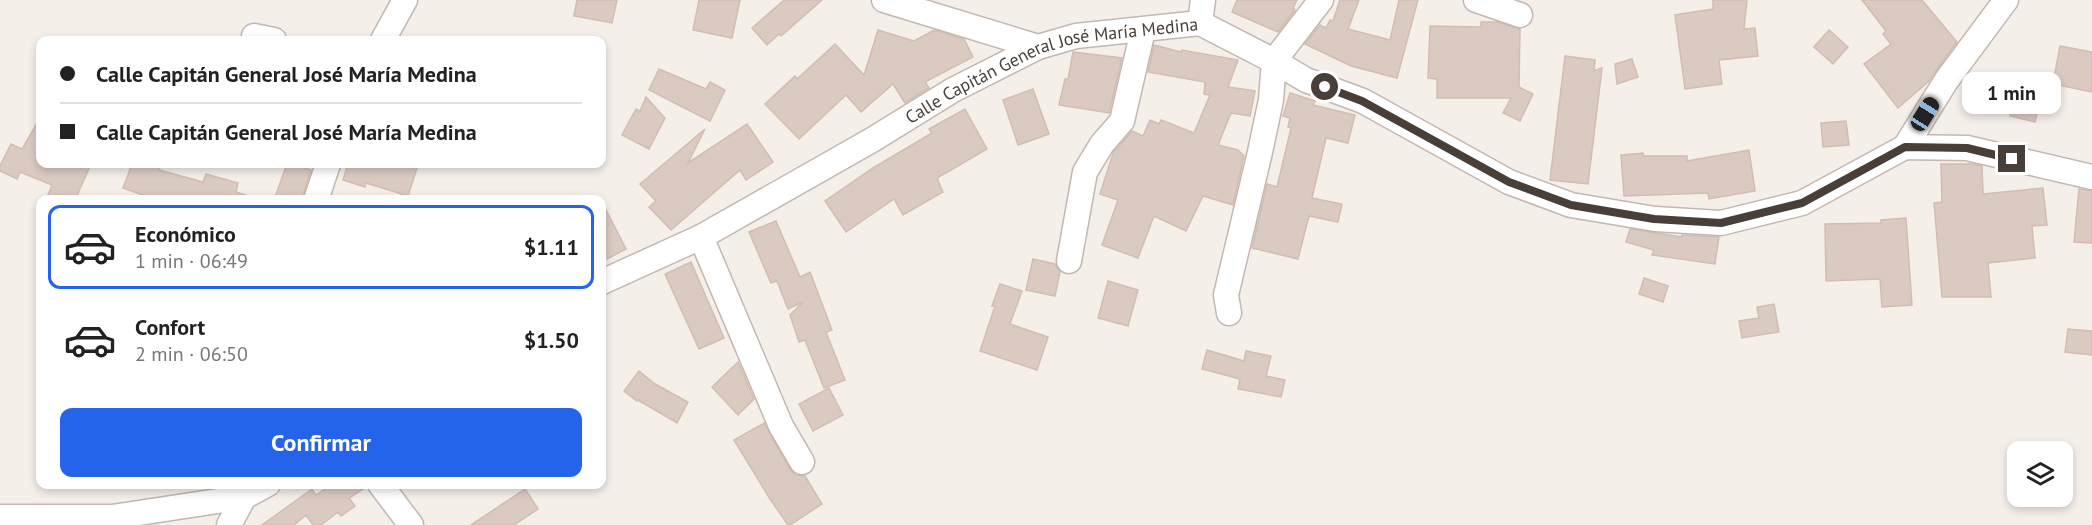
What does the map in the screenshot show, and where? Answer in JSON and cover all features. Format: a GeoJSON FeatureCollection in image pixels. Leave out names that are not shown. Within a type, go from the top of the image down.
{"type":"FeatureCollection","features":[{"type":"Feature","properties":{"kind":"street"},"geometry":{"type":"LineString","coordinates":[[385,36],[405,0]]}},
{"type":"Feature","properties":{"kind":"street"},"geometry":{"type":"LineString","coordinates":[[884,0],[1038,47]]}},
{"type":"Feature","properties":{"kind":"street"},"geometry":{"type":"LineString","coordinates":[[1229,313],[1226,295],[1271,100],[1274,61],[1321,0]]}},
{"type":"Feature","properties":{"kind":"street"},"geometry":{"type":"LineString","coordinates":[[1476,0],[1520,15]]}},
{"type":"Feature","properties":{"kind":"street"},"geometry":{"type":"LineString","coordinates":[[1905,147],[1946,81],[2006,0]]}},
{"type":"Feature","properties":{"kind":"street","name":"Calle Capitán General José María Medina"},"geometry":{"type":"LineString","coordinates":[[606,280],[701,237],[872,140],[953,90],[1038,47],[1076,36],[1143,30],[1202,12],[1306,80],[1362,101],[1509,182],[1571,205],[1654,219],[1721,223],[1802,203],[1905,147],[1967,148],[2092,177]]}},
{"type":"Feature","properties":{"kind":"street"},"geometry":{"type":"LineString","coordinates":[[1069,261],[1085,172],[1102,144],[1122,121],[1143,30]]}},
{"type":"Feature","properties":{"kind":"street"},"geometry":{"type":"LineString","coordinates":[[318,195],[327,168]]}},
{"type":"Feature","properties":{"kind":"street"},"geometry":{"type":"LineString","coordinates":[[701,237],[781,426],[802,462]]}},
{"type":"Feature","properties":{"kind":"street"},"geometry":{"type":"LineString","coordinates":[[0,517],[112,517],[244,497],[259,489]]}},
{"type":"Feature","properties":{"kind":"street"},"geometry":{"type":"LineString","coordinates":[[384,489],[411,525]]}},
{"type":"Feature","properties":{"kind":"street"},"geometry":{"type":"LineString","coordinates":[[229,525],[244,497]]}},
{"type":"Feature","properties":{"kind":"building"},"geometry":{"type":"Polygon","coordinates":[[[577,0],[617,0],[612,23],[574,16],[577,0]]]}},
{"type":"Feature","properties":{"kind":"building"},"geometry":{"type":"Polygon","coordinates":[[[699,0],[740,0],[732,38],[693,30],[699,0]]]}},
{"type":"Feature","properties":{"kind":"building"},"geometry":{"type":"Polygon","coordinates":[[[784,0],[822,0],[781,36],[779,34],[767,45],[752,28],[784,0]]]}},
{"type":"Feature","properties":{"kind":"building"},"geometry":{"type":"Polygon","coordinates":[[[1237,0],[1297,0],[1293,8],[1295,10],[1278,32],[1232,12],[1237,0]]]}},
{"type":"Feature","properties":{"kind":"building"},"geometry":{"type":"Polygon","coordinates":[[[1340,0],[1359,0],[1348,29],[1390,40],[1399,0],[1418,0],[1397,78],[1351,66],[1305,44],[1320,25],[1326,28],[1330,20],[1333,21],[1340,0]]]}},
{"type":"Feature","properties":{"kind":"building"},"geometry":{"type":"Polygon","coordinates":[[[1713,0],[1747,0],[1744,29],[1755,28],[1758,56],[1719,60],[1722,84],[1685,89],[1675,15],[1713,9],[1713,0]]]}},
{"type":"Feature","properties":{"kind":"building"},"geometry":{"type":"Polygon","coordinates":[[[1862,0],[1922,0],[1957,42],[1928,82],[1898,108],[1864,64],[1891,44],[1883,34],[1886,31],[1862,0]]]}},
{"type":"Feature","properties":{"kind":"building"},"geometry":{"type":"Polygon","coordinates":[[[1481,22],[1497,22],[1520,29],[1519,87],[1533,94],[1520,121],[1503,113],[1511,98],[1437,98],[1437,79],[1428,78],[1430,26],[1481,27],[1481,22]]]}},
{"type":"Feature","properties":{"kind":"building"},"geometry":{"type":"Polygon","coordinates":[[[878,30],[914,41],[934,30],[964,39],[973,57],[925,82],[929,88],[905,103],[893,84],[861,112],[846,95],[799,139],[765,104],[795,76],[797,79],[835,44],[864,75],[878,30]]]}},
{"type":"Feature","properties":{"kind":"building"},"geometry":{"type":"Polygon","coordinates":[[[1829,30],[1848,47],[1833,64],[1814,47],[1829,30]]]}},
{"type":"Feature","properties":{"kind":"building"},"geometry":{"type":"Polygon","coordinates":[[[1154,45],[1181,52],[1182,50],[1238,60],[1228,87],[1255,91],[1250,116],[1231,113],[1218,145],[1238,150],[1244,156],[1233,205],[1203,196],[1186,231],[1154,216],[1138,258],[1102,245],[1118,200],[1100,194],[1113,153],[1132,131],[1143,136],[1150,120],[1159,124],[1161,120],[1194,133],[1210,95],[1204,94],[1205,82],[1148,72],[1154,45]]]}},
{"type":"Feature","properties":{"kind":"building"},"geometry":{"type":"Polygon","coordinates":[[[2060,46],[2092,52],[2092,92],[2053,84],[2060,46]]]}},
{"type":"Feature","properties":{"kind":"building"},"geometry":{"type":"Polygon","coordinates":[[[1073,52],[1122,58],[1109,113],[1059,105],[1065,79],[1068,79],[1073,52]]]}},
{"type":"Feature","properties":{"kind":"building"},"geometry":{"type":"Polygon","coordinates":[[[1565,56],[1595,60],[1594,71],[1602,68],[1588,184],[1550,180],[1565,56]]]}},
{"type":"Feature","properties":{"kind":"building"},"geometry":{"type":"Polygon","coordinates":[[[1632,59],[1638,77],[1617,84],[1615,64],[1632,59]]]}},
{"type":"Feature","properties":{"kind":"building"},"geometry":{"type":"Polygon","coordinates":[[[659,69],[706,89],[710,82],[725,90],[710,121],[649,90],[659,69]]]}},
{"type":"Feature","properties":{"kind":"building"},"geometry":{"type":"Polygon","coordinates":[[[2019,77],[2044,83],[2035,122],[2010,116],[2019,77]]]}},
{"type":"Feature","properties":{"kind":"building"},"geometry":{"type":"Polygon","coordinates":[[[1033,89],[1049,134],[1018,145],[1003,100],[1033,89]]]}},
{"type":"Feature","properties":{"kind":"building"},"geometry":{"type":"Polygon","coordinates":[[[1290,93],[1315,101],[1313,105],[1355,115],[1348,143],[1326,138],[1312,198],[1342,204],[1338,222],[1309,216],[1298,259],[1252,248],[1267,184],[1277,187],[1291,128],[1288,127],[1290,118],[1283,116],[1290,93]]]}},
{"type":"Feature","properties":{"kind":"building"},"geometry":{"type":"Polygon","coordinates":[[[646,97],[665,118],[649,149],[622,135],[636,109],[640,111],[646,97]]]}},
{"type":"Feature","properties":{"kind":"building"},"geometry":{"type":"Polygon","coordinates":[[[965,109],[987,149],[937,178],[943,192],[903,215],[894,199],[846,232],[825,201],[873,168],[932,133],[929,129],[965,109]]]}},
{"type":"Feature","properties":{"kind":"building"},"geometry":{"type":"Polygon","coordinates":[[[1846,121],[1849,145],[1823,147],[1821,123],[1846,121]]]}},
{"type":"Feature","properties":{"kind":"building"},"geometry":{"type":"Polygon","coordinates":[[[747,124],[773,162],[746,180],[740,170],[671,230],[649,207],[656,201],[640,184],[705,129],[688,163],[747,124]]]}},
{"type":"Feature","properties":{"kind":"building"},"geometry":{"type":"Polygon","coordinates":[[[36,125],[36,168],[89,168],[77,195],[48,195],[52,185],[20,172],[17,179],[0,171],[0,166],[11,144],[22,149],[36,125]]]}},
{"type":"Feature","properties":{"kind":"building"},"geometry":{"type":"Polygon","coordinates":[[[1749,150],[1755,191],[1709,199],[1708,193],[1624,196],[1621,155],[1643,153],[1643,156],[1687,156],[1687,161],[1749,150]]]}},
{"type":"Feature","properties":{"kind":"building"},"geometry":{"type":"Polygon","coordinates":[[[1941,164],[1982,166],[1983,194],[2043,188],[2047,225],[2032,226],[2035,258],[1988,263],[1991,297],[1942,297],[1934,203],[1942,202],[1941,164]]]}},
{"type":"Feature","properties":{"kind":"building"},"geometry":{"type":"Polygon","coordinates":[[[130,168],[160,168],[159,170],[203,182],[206,174],[238,183],[236,192],[246,195],[143,195],[123,188],[130,168]]]}},
{"type":"Feature","properties":{"kind":"building"},"geometry":{"type":"Polygon","coordinates":[[[286,168],[311,170],[304,195],[276,195],[286,168]]]}},
{"type":"Feature","properties":{"kind":"building"},"geometry":{"type":"Polygon","coordinates":[[[347,168],[417,168],[408,195],[366,183],[365,187],[343,180],[347,168]]]}},
{"type":"Feature","properties":{"kind":"building"},"geometry":{"type":"Polygon","coordinates":[[[2079,189],[2092,191],[2092,243],[2074,242],[2079,189]]]}},
{"type":"Feature","properties":{"kind":"building"},"geometry":{"type":"Polygon","coordinates":[[[606,210],[626,249],[607,259],[606,257],[606,210]]]}},
{"type":"Feature","properties":{"kind":"building"},"geometry":{"type":"Polygon","coordinates":[[[1906,218],[1912,305],[1882,307],[1880,279],[1826,281],[1825,224],[1881,223],[1881,220],[1906,218]]]}},
{"type":"Feature","properties":{"kind":"building"},"geometry":{"type":"Polygon","coordinates":[[[776,221],[800,277],[810,272],[832,330],[826,332],[845,380],[824,388],[805,340],[799,342],[790,315],[803,302],[788,309],[777,281],[771,283],[749,232],[776,221]]]}},
{"type":"Feature","properties":{"kind":"building"},"geometry":{"type":"Polygon","coordinates":[[[1630,229],[1682,237],[1682,235],[1719,237],[1715,264],[1652,255],[1654,250],[1626,242],[1630,229]]]}},
{"type":"Feature","properties":{"kind":"building"},"geometry":{"type":"Polygon","coordinates":[[[1033,259],[1055,264],[1060,272],[1055,296],[1026,290],[1033,259]]]}},
{"type":"Feature","properties":{"kind":"building"},"geometry":{"type":"Polygon","coordinates":[[[691,262],[724,338],[699,349],[665,274],[691,262]]]}},
{"type":"Feature","properties":{"kind":"building"},"geometry":{"type":"Polygon","coordinates":[[[1644,278],[1668,286],[1663,302],[1639,294],[1644,278]]]}},
{"type":"Feature","properties":{"kind":"building"},"geometry":{"type":"Polygon","coordinates":[[[1108,281],[1138,290],[1128,326],[1098,318],[1108,281]]]}},
{"type":"Feature","properties":{"kind":"building"},"geometry":{"type":"Polygon","coordinates":[[[1000,284],[1022,291],[1010,324],[1048,337],[1037,370],[980,351],[1000,284]]]}},
{"type":"Feature","properties":{"kind":"building"},"geometry":{"type":"Polygon","coordinates":[[[1774,304],[1779,332],[1742,338],[1739,321],[1759,318],[1757,307],[1774,304]]]}},
{"type":"Feature","properties":{"kind":"building"},"geometry":{"type":"Polygon","coordinates":[[[2068,329],[2092,331],[2092,355],[2065,352],[2068,329]]]}},
{"type":"Feature","properties":{"kind":"building"},"geometry":{"type":"Polygon","coordinates":[[[1207,350],[1244,361],[1246,351],[1271,356],[1266,376],[1285,380],[1281,397],[1238,389],[1240,379],[1202,369],[1207,350]]]}},
{"type":"Feature","properties":{"kind":"building"},"geometry":{"type":"Polygon","coordinates":[[[738,362],[754,399],[738,415],[712,387],[738,362]]]}},
{"type":"Feature","properties":{"kind":"building"},"geometry":{"type":"Polygon","coordinates":[[[639,371],[655,384],[688,402],[677,423],[637,401],[624,391],[639,371]]]}},
{"type":"Feature","properties":{"kind":"building"},"geometry":{"type":"Polygon","coordinates":[[[829,388],[843,415],[813,431],[799,404],[829,388]]]}},
{"type":"Feature","properties":{"kind":"building"},"geometry":{"type":"Polygon","coordinates":[[[764,423],[790,469],[795,475],[805,476],[822,504],[790,525],[770,499],[734,440],[764,423]]]}},
{"type":"Feature","properties":{"kind":"building"},"geometry":{"type":"Polygon","coordinates":[[[312,489],[316,495],[325,489],[363,489],[349,498],[355,506],[341,516],[338,512],[321,525],[313,525],[306,515],[294,525],[262,525],[312,489]]]}},
{"type":"Feature","properties":{"kind":"building"},"geometry":{"type":"Polygon","coordinates":[[[525,489],[538,509],[514,525],[471,525],[525,489]]]}},
{"type":"Feature","properties":{"kind":"route"},"geometry":{"type":"LineString","coordinates":[[1325,87],[1362,101],[1414,132],[1509,182],[1571,205],[1654,219],[1721,223],[1802,203],[1905,147],[1967,148],[2012,159]]}}]}
